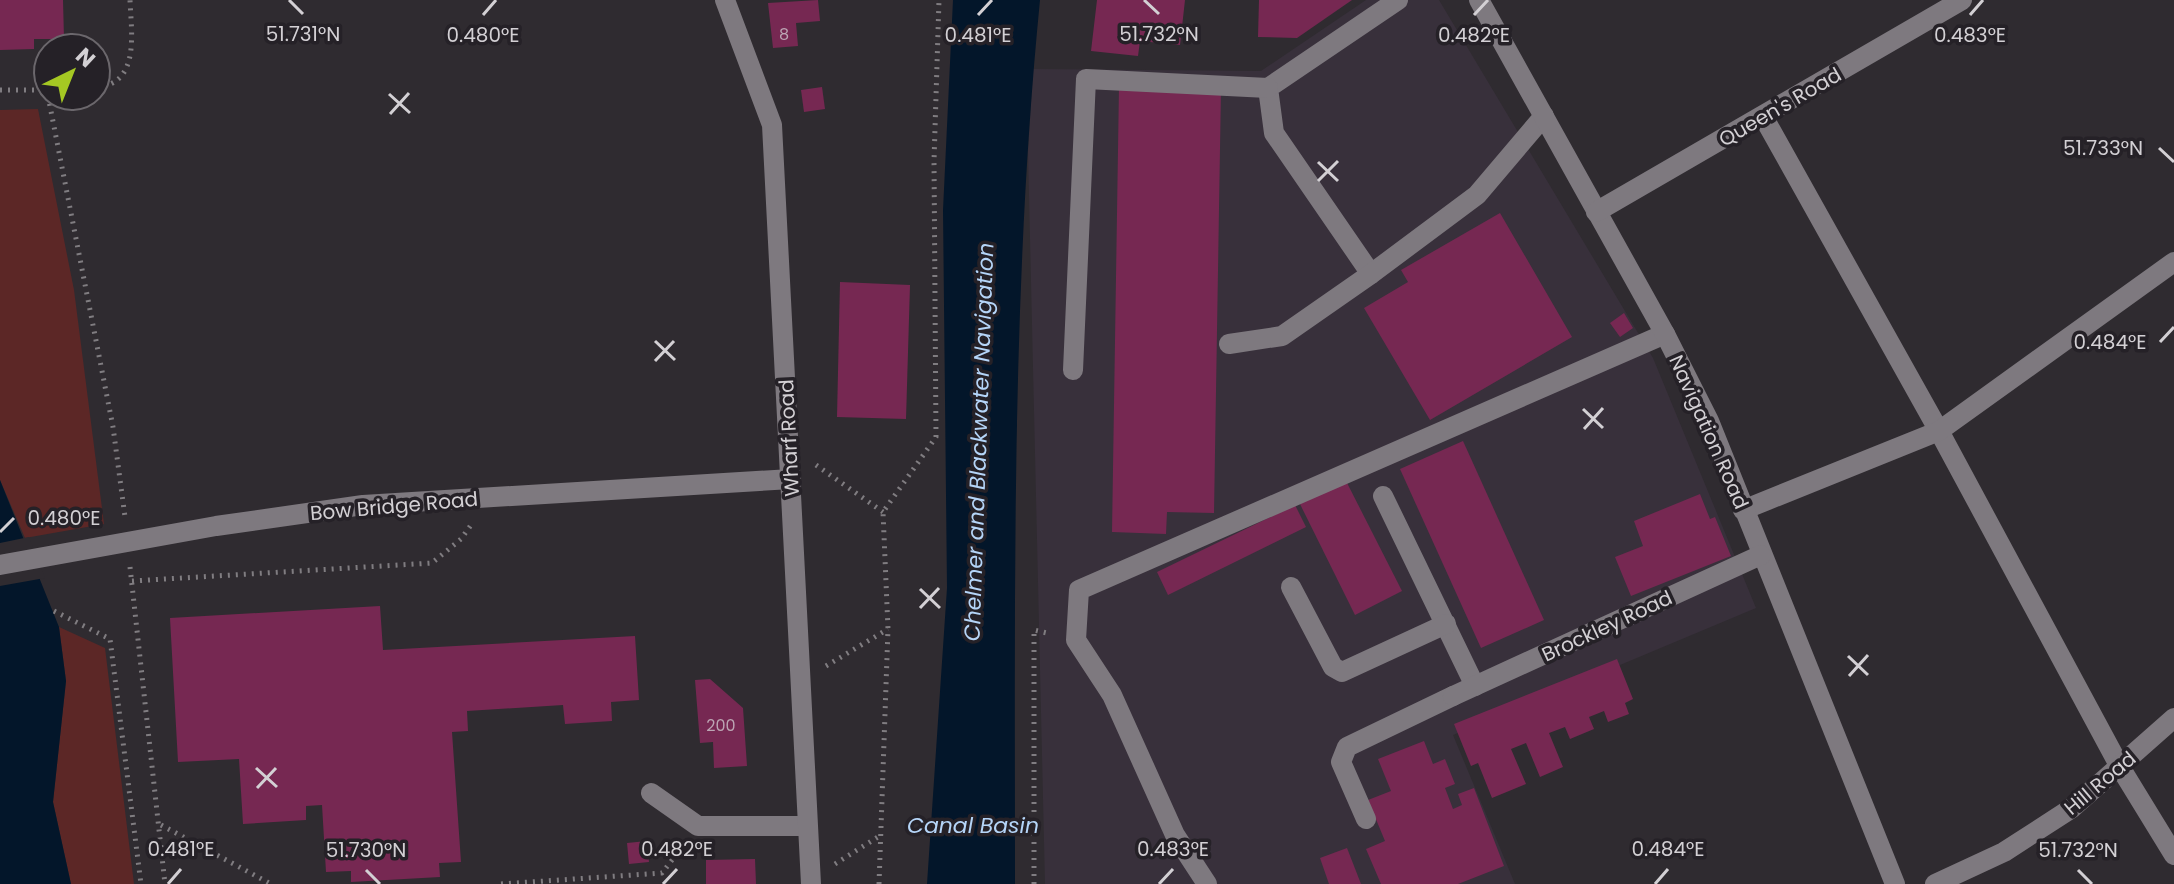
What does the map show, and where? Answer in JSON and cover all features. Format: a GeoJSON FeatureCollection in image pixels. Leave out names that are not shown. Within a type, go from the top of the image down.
{"type":"FeatureCollection","features":[{"type":"Feature","properties":{"kind":"street","name":"Wharf Road"},"geometry":{"type":"LineString","coordinates":[[725,0],[772,125],[811,882]]}},
{"type":"Feature","properties":{"kind":"street"},"geometry":{"type":"LineString","coordinates":[[1073,370],[1086,79],[1268,88],[1398,0]]}},
{"type":"Feature","properties":{"kind":"street","name":"Navigation Road"},"geometry":{"type":"LineString","coordinates":[[1479,0],[1665,334],[1709,421],[1895,884]]}},
{"type":"Feature","properties":{"kind":"street","name":"Queen's Road"},"geometry":{"type":"LineString","coordinates":[[1596,212],[1764,118],[1962,0]]}},
{"type":"Feature","properties":{"kind":"street"},"geometry":{"type":"LineString","coordinates":[[1268,88],[1274,133],[1371,274]]}},
{"type":"Feature","properties":{"kind":"street"},"geometry":{"type":"LineString","coordinates":[[1229,344],[1282,336],[1371,274],[1477,195],[1544,116]]}},
{"type":"Feature","properties":{"kind":"street"},"geometry":{"type":"LineString","coordinates":[[1764,118],[1939,431],[2120,767],[2174,855]]}},
{"type":"Feature","properties":{"kind":"street"},"geometry":{"type":"LineString","coordinates":[[1743,510],[1939,431],[2174,262]]}},
{"type":"Feature","properties":{"kind":"street"},"geometry":{"type":"LineString","coordinates":[[1207,884],[1175,835],[1112,695],[1076,640],[1079,590],[1665,334]]}},
{"type":"Feature","properties":{"kind":"street","name":"Bow Bridge Road"},"geometry":{"type":"LineString","coordinates":[[0,565],[216,526],[363,505],[791,479]]}},
{"type":"Feature","properties":{"kind":"street"},"geometry":{"type":"LineString","coordinates":[[1383,496],[1475,686]]}},
{"type":"Feature","properties":{"kind":"street","name":"Brockley Road"},"geometry":{"type":"LineString","coordinates":[[1366,819],[1341,762],[1347,747],[1761,555]]}},
{"type":"Feature","properties":{"kind":"street"},"geometry":{"type":"LineString","coordinates":[[1291,587],[1333,667],[1342,672],[1446,624]]}},
{"type":"Feature","properties":{"kind":"street","name":"Hill Road"},"geometry":{"type":"LineString","coordinates":[[1935,884],[2004,852],[2072,808],[2174,718]]}},
{"type":"Feature","properties":{"kind":"street"},"geometry":{"type":"LineString","coordinates":[[651,793],[698,826],[807,826]]}},
{"type":"Feature","properties":{"kind":"path"},"geometry":{"type":"LineString","coordinates":[[112,82],[120,79],[130,62],[130,0]]}},
{"type":"Feature","properties":{"kind":"path"},"geometry":{"type":"LineString","coordinates":[[879,884],[878,837],[888,629],[883,512],[936,437],[934,161],[939,0]]}},
{"type":"Feature","properties":{"kind":"path"},"geometry":{"type":"LineString","coordinates":[[0,90],[32,91]]}},
{"type":"Feature","properties":{"kind":"path"},"geometry":{"type":"LineString","coordinates":[[52,112],[113,427],[125,518]]}},
{"type":"Feature","properties":{"kind":"path"},"geometry":{"type":"LineString","coordinates":[[790,446],[883,512]]}},
{"type":"Feature","properties":{"kind":"path"},"geometry":{"type":"LineString","coordinates":[[132,581],[432,563],[461,539],[475,518],[473,500]]}},
{"type":"Feature","properties":{"kind":"path"},"geometry":{"type":"LineString","coordinates":[[130,566],[165,884]]}},
{"type":"Feature","properties":{"kind":"path"},"geometry":{"type":"LineString","coordinates":[[54,611],[110,639],[141,884]]}},
{"type":"Feature","properties":{"kind":"path"},"geometry":{"type":"LineString","coordinates":[[801,681],[888,629]]}},
{"type":"Feature","properties":{"kind":"path"},"geometry":{"type":"LineString","coordinates":[[1034,884],[1034,630],[1076,640]]}},
{"type":"Feature","properties":{"kind":"path"},"geometry":{"type":"LineString","coordinates":[[160,825],[271,884]]}},
{"type":"Feature","properties":{"kind":"path"},"geometry":{"type":"LineString","coordinates":[[501,884],[662,873],[698,826]]}},
{"type":"Feature","properties":{"kind":"path"},"geometry":{"type":"LineString","coordinates":[[811,882],[878,837]]}},
{"type":"Feature","properties":{"kind":"shaded area"},"geometry":{"type":"Polygon","coordinates":[[[1366,0],[1439,0],[1653,358],[1756,608],[1453,735],[1515,884],[1045,884],[1028,152],[1033,69],[1261,71],[1366,0]]]}},
{"type":"Feature","properties":{"kind":"shaded area"},"geometry":{"type":"Polygon","coordinates":[[[32,109],[32,112],[39,112],[74,290],[104,524],[25,538],[0,480],[0,110],[32,109]]]}},
{"type":"Feature","properties":{"kind":"shaded area"},"geometry":{"type":"Polygon","coordinates":[[[59,627],[105,648],[134,884],[71,884],[53,802],[66,681],[59,627]]]}},
{"type":"Feature","properties":{"kind":"water","name":"Canal Basin"},"geometry":{"type":"Polygon","coordinates":[[[953,0],[1040,0],[1019,331],[1015,552],[1015,884],[927,884],[947,588],[943,210],[953,0]]]}},
{"type":"Feature","properties":{"kind":"water"},"geometry":{"type":"Polygon","coordinates":[[[0,480],[59,627],[66,681],[53,802],[71,884],[0,884],[0,480]]]}},
{"type":"Feature","properties":{"kind":"pier"},"geometry":{"type":"Polygon","coordinates":[[[29,537],[45,578],[0,586],[0,543],[29,537]]]}},
{"type":"Feature","properties":{"kind":"building"},"geometry":{"type":"Polygon","coordinates":[[[0,0],[63,0],[64,32],[32,32],[32,49],[0,50],[0,0]]]}},
{"type":"Feature","properties":{"kind":"building"},"geometry":{"type":"Polygon","coordinates":[[[818,0],[820,21],[796,23],[798,46],[773,48],[768,3],[818,0]]]}},
{"type":"Feature","properties":{"kind":"building"},"geometry":{"type":"Polygon","coordinates":[[[1097,0],[1185,0],[1180,45],[1140,41],[1138,56],[1091,51],[1097,0]]]}},
{"type":"Feature","properties":{"kind":"building"},"geometry":{"type":"Polygon","coordinates":[[[1259,0],[1352,0],[1297,38],[1258,37],[1259,0]]]}},
{"type":"Feature","properties":{"kind":"building"},"geometry":{"type":"Polygon","coordinates":[[[1119,86],[1221,88],[1214,513],[1167,512],[1166,534],[1112,532],[1119,86]]]}},
{"type":"Feature","properties":{"kind":"building"},"geometry":{"type":"Polygon","coordinates":[[[822,87],[825,109],[804,112],[801,90],[822,87]]]}},
{"type":"Feature","properties":{"kind":"building"},"geometry":{"type":"Polygon","coordinates":[[[1500,213],[1572,337],[1430,420],[1364,308],[1408,282],[1401,270],[1500,213]]]}},
{"type":"Feature","properties":{"kind":"building"},"geometry":{"type":"Polygon","coordinates":[[[840,282],[910,285],[906,419],[837,417],[840,282]]]}},
{"type":"Feature","properties":{"kind":"building"},"geometry":{"type":"Polygon","coordinates":[[[1624,313],[1633,328],[1620,337],[1610,323],[1624,313]]]}},
{"type":"Feature","properties":{"kind":"building"},"geometry":{"type":"Polygon","coordinates":[[[1463,441],[1544,620],[1481,648],[1400,469],[1463,441]]]}},
{"type":"Feature","properties":{"kind":"building"},"geometry":{"type":"Polygon","coordinates":[[[1345,479],[1402,591],[1355,615],[1299,502],[1345,479]]]}},
{"type":"Feature","properties":{"kind":"building"},"geometry":{"type":"Polygon","coordinates":[[[1700,494],[1710,519],[1715,517],[1731,556],[1631,596],[1615,557],[1643,546],[1634,521],[1700,494]]]}},
{"type":"Feature","properties":{"kind":"building"},"geometry":{"type":"Polygon","coordinates":[[[1295,505],[1306,527],[1168,595],[1157,572],[1295,505]]]}},
{"type":"Feature","properties":{"kind":"building"},"geometry":{"type":"Polygon","coordinates":[[[380,606],[383,650],[635,636],[639,700],[611,702],[612,721],[565,724],[563,705],[467,711],[468,731],[452,732],[461,862],[439,863],[440,877],[351,882],[351,871],[326,872],[322,805],[306,806],[306,820],[243,824],[239,759],[178,762],[170,618],[380,606]]]}},
{"type":"Feature","properties":{"kind":"building"},"geometry":{"type":"Polygon","coordinates":[[[1617,659],[1633,699],[1625,703],[1629,714],[1608,722],[1604,711],[1589,717],[1594,729],[1570,739],[1565,727],[1549,733],[1563,767],[1540,777],[1526,743],[1511,749],[1526,784],[1492,798],[1478,763],[1471,766],[1454,724],[1617,659]]]}},
{"type":"Feature","properties":{"kind":"building"},"geometry":{"type":"Polygon","coordinates":[[[710,679],[743,708],[747,766],[714,768],[713,742],[700,743],[695,680],[710,679]]]}},
{"type":"Feature","properties":{"kind":"building"},"geometry":{"type":"Polygon","coordinates":[[[1424,741],[1433,764],[1445,759],[1455,784],[1445,788],[1453,809],[1462,805],[1458,794],[1474,788],[1504,866],[1458,884],[1381,884],[1366,849],[1385,841],[1368,800],[1391,791],[1378,759],[1424,741]]]}},
{"type":"Feature","properties":{"kind":"building"},"geometry":{"type":"Polygon","coordinates":[[[647,841],[649,862],[629,864],[627,843],[647,841]]]}},
{"type":"Feature","properties":{"kind":"building"},"geometry":{"type":"Polygon","coordinates":[[[1347,848],[1361,884],[1329,884],[1320,858],[1347,848]]]}},
{"type":"Feature","properties":{"kind":"building"},"geometry":{"type":"Polygon","coordinates":[[[755,859],[756,884],[706,884],[706,860],[755,859]]]}},
{"type":"Feature","properties":{"kind":"water label","name":"Chelmer and Blackwater Navigation"},"geometry":{"type":"Point","coordinates":[979,442]}}]}
